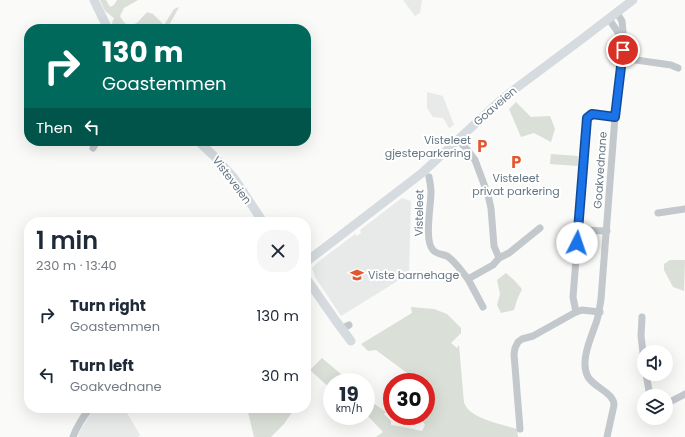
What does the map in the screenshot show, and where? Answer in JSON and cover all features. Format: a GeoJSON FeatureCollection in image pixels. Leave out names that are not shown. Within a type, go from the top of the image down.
{"type":"FeatureCollection","features":[{"type":"Feature","properties":{"kind":"main road"},"geometry":{"type":"LineString","coordinates":[[94,0],[106,24]]}},
{"type":"Feature","properties":{"kind":"main road","name":"Goaveien"},"geometry":{"type":"LineString","coordinates":[[311,258],[422,173],[502,99],[633,0]]}},
{"type":"Feature","properties":{"kind":"main road","name":"Visteveien"},"geometry":{"type":"LineString","coordinates":[[203,146],[234,178],[260,217]]}},
{"type":"Feature","properties":{"kind":"main road"},"geometry":{"type":"LineString","coordinates":[[311,284],[345,327],[351,341]]}},
{"type":"Feature","properties":{"kind":"street","name":"Goakvednane"},"geometry":{"type":"LineString","coordinates":[[607,437],[614,400],[594,385],[588,376],[585,366],[587,352],[600,312],[615,117],[624,42],[622,21],[617,13]]}},
{"type":"Feature","properties":{"kind":"street"},"geometry":{"type":"LineString","coordinates":[[609,19],[624,42]]}},
{"type":"Feature","properties":{"kind":"street"},"geometry":{"type":"LineString","coordinates":[[622,58],[672,65],[678,68]]}},
{"type":"Feature","properties":{"kind":"street"},"geometry":{"type":"LineString","coordinates":[[576,312],[574,297],[587,118],[592,114],[615,117]]}},
{"type":"Feature","properties":{"kind":"street"},"geometry":{"type":"LineString","coordinates":[[458,140],[475,160],[488,195],[491,208],[494,246],[499,258]]}},
{"type":"Feature","properties":{"kind":"street","name":"Visteleet"},"geometry":{"type":"LineString","coordinates":[[429,177],[431,193],[428,235],[430,246],[433,251],[454,262],[468,279],[483,307]]}},
{"type":"Feature","properties":{"kind":"street"},"geometry":{"type":"LineString","coordinates":[[658,213],[685,209]]}},
{"type":"Feature","properties":{"kind":"street"},"geometry":{"type":"LineString","coordinates":[[468,279],[493,265],[499,258],[509,253],[540,228]]}},
{"type":"Feature","properties":{"kind":"street"},"geometry":{"type":"LineString","coordinates":[[578,230],[607,231]]}},
{"type":"Feature","properties":{"kind":"street"},"geometry":{"type":"LineString","coordinates":[[520,429],[514,354],[514,348],[518,342],[522,339],[533,336],[576,312],[582,310],[600,312]]}},
{"type":"Feature","properties":{"kind":"street"},"geometry":{"type":"LineString","coordinates":[[642,317],[642,345]]}},
{"type":"Feature","properties":{"kind":"street"},"geometry":{"type":"LineString","coordinates":[[673,400],[685,394]]}},
{"type":"Feature","properties":{"kind":"street"},"geometry":{"type":"LineString","coordinates":[[73,437],[86,413]]}},
{"type":"Feature","properties":{"kind":"shaded area"},"geometry":{"type":"Polygon","coordinates":[[[100,0],[106,0],[110,7],[114,5],[117,0],[138,0],[124,8],[120,16],[126,24],[112,24],[114,18],[105,11],[100,0]]]}},
{"type":"Feature","properties":{"kind":"shaded area"},"geometry":{"type":"Polygon","coordinates":[[[403,0],[422,0],[420,13],[415,16],[403,0]]]}},
{"type":"Feature","properties":{"kind":"shaded area"},"geometry":{"type":"Polygon","coordinates":[[[179,7],[170,24],[165,24],[174,9],[179,7]]]}},
{"type":"Feature","properties":{"kind":"shaded area"},"geometry":{"type":"Polygon","coordinates":[[[147,12],[153,14],[163,24],[134,24],[147,12]]]}},
{"type":"Feature","properties":{"kind":"shaded area"},"geometry":{"type":"Polygon","coordinates":[[[427,92],[443,96],[454,125],[449,128],[443,118],[433,117],[427,108],[427,92]]]}},
{"type":"Feature","properties":{"kind":"shaded area"},"geometry":{"type":"Polygon","coordinates":[[[516,102],[531,117],[550,116],[555,129],[551,142],[534,133],[521,137],[509,109],[516,102]]]}},
{"type":"Feature","properties":{"kind":"shaded area"},"geometry":{"type":"Polygon","coordinates":[[[551,154],[578,156],[578,166],[550,164],[551,154]]]}},
{"type":"Feature","properties":{"kind":"shaded area"},"geometry":{"type":"Polygon","coordinates":[[[402,198],[411,201],[409,274],[341,316],[315,277],[312,268],[355,234],[357,236],[361,233],[360,230],[402,198]]]}},
{"type":"Feature","properties":{"kind":"shaded area"},"geometry":{"type":"Polygon","coordinates":[[[670,260],[685,260],[684,291],[673,287],[664,270],[664,264],[670,260]]]}},
{"type":"Feature","properties":{"kind":"shaded area"},"geometry":{"type":"Polygon","coordinates":[[[506,273],[522,289],[514,310],[501,313],[497,305],[500,294],[497,280],[506,273]]]}},
{"type":"Feature","properties":{"kind":"shaded area"},"geometry":{"type":"Polygon","coordinates":[[[411,307],[434,309],[447,314],[461,328],[461,333],[451,343],[457,348],[459,345],[464,403],[471,412],[476,415],[517,429],[518,437],[376,437],[383,432],[375,424],[375,404],[383,410],[383,425],[404,427],[422,431],[425,425],[435,425],[435,373],[407,373],[376,350],[368,351],[361,344],[412,313],[411,307]]]}},
{"type":"Feature","properties":{"kind":"shaded area"},"geometry":{"type":"Polygon","coordinates":[[[322,358],[340,373],[323,373],[323,382],[311,371],[311,369],[322,358]]]}},
{"type":"Feature","properties":{"kind":"shaded area"},"geometry":{"type":"Polygon","coordinates":[[[91,413],[127,413],[140,435],[138,437],[78,437],[91,413]]]}},
{"type":"Feature","properties":{"kind":"shaded area"},"geometry":{"type":"Polygon","coordinates":[[[248,413],[292,413],[284,424],[271,437],[254,437],[248,413]]]}},
{"type":"Feature","properties":{"kind":"place","name":"Visteleet gjesteparkering"},"geometry":{"type":"Point","coordinates":[482,146]}},
{"type":"Feature","properties":{"kind":"place","name":"Visteleet privat parkering"},"geometry":{"type":"Point","coordinates":[516,162]}},
{"type":"Feature","properties":{"kind":"place","name":"Viste barnehage"},"geometry":{"type":"Point","coordinates":[357,275]}},
{"type":"Feature","properties":{"kind":"route"},"geometry":{"type":"LineString","coordinates":[[577,243],[587,118],[592,114],[615,117],[623,50]]}}]}
